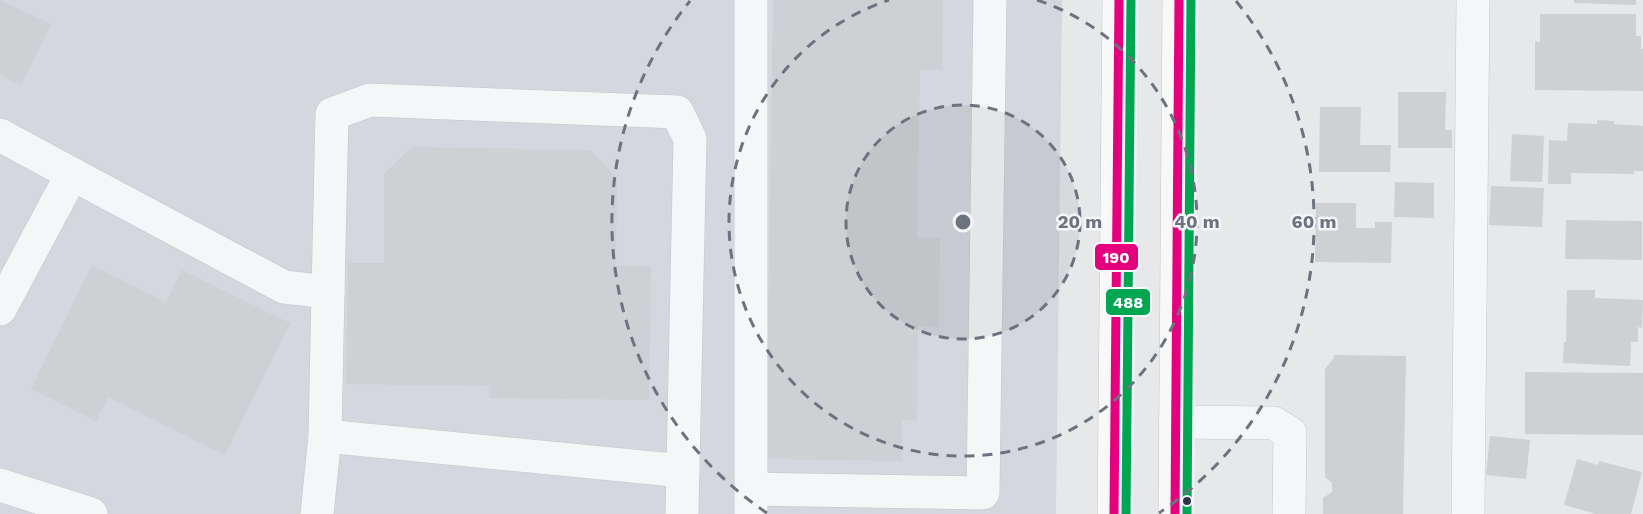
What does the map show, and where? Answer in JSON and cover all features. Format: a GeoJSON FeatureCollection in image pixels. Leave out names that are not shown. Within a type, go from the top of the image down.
{"type":"FeatureCollection","features":[{"type":"Feature","properties":{"kind":"main road"},"geometry":{"type":"LineString","coordinates":[[1114,514],[1119,0]]}},
{"type":"Feature","properties":{"kind":"main road"},"geometry":{"type":"LineString","coordinates":[[1175,514],[1179,0]]}},
{"type":"Feature","properties":{"kind":"street"},"geometry":{"type":"LineString","coordinates":[[751,0],[751,502],[983,493],[990,0]]}},
{"type":"Feature","properties":{"kind":"street"},"geometry":{"type":"LineString","coordinates":[[1468,514],[1473,0]]}},
{"type":"Feature","properties":{"kind":"street"},"geometry":{"type":"LineString","coordinates":[[317,514],[325,436],[332,114],[370,100],[677,112],[690,139],[682,514]]}},
{"type":"Feature","properties":{"kind":"street"},"geometry":{"type":"LineString","coordinates":[[0,135],[284,287],[327,292]]}},
{"type":"Feature","properties":{"kind":"street"},"geometry":{"type":"LineString","coordinates":[[0,309],[72,174]]}},
{"type":"Feature","properties":{"kind":"street"},"geometry":{"type":"LineString","coordinates":[[1175,422],[1274,423],[1290,433],[1289,514]]}},
{"type":"Feature","properties":{"kind":"street"},"geometry":{"type":"LineString","coordinates":[[325,436],[683,471]]}},
{"type":"Feature","properties":{"kind":"street"},"geometry":{"type":"LineString","coordinates":[[0,485],[86,513]]}},
{"type":"Feature","properties":{"kind":"shaded area"},"geometry":{"type":"Polygon","coordinates":[[[0,0],[1062,0],[1056,514],[0,514],[0,0]]]}},
{"type":"Feature","properties":{"kind":"building"},"geometry":{"type":"Polygon","coordinates":[[[0,0],[51,24],[21,85],[0,75],[0,0]]]}},
{"type":"Feature","properties":{"kind":"building"},"geometry":{"type":"Polygon","coordinates":[[[773,0],[943,0],[942,70],[920,70],[917,238],[940,238],[939,327],[918,326],[917,421],[902,420],[902,461],[766,459],[773,0]]]}},
{"type":"Feature","properties":{"kind":"building"},"geometry":{"type":"Polygon","coordinates":[[[1574,0],[1636,0],[1636,5],[1574,3],[1574,0]]]}},
{"type":"Feature","properties":{"kind":"building"},"geometry":{"type":"Polygon","coordinates":[[[1540,14],[1636,14],[1636,36],[1641,36],[1641,49],[1643,49],[1643,91],[1535,90],[1535,41],[1540,42],[1540,14]]]}},
{"type":"Feature","properties":{"kind":"building"},"geometry":{"type":"Polygon","coordinates":[[[1398,92],[1446,92],[1445,130],[1452,130],[1452,148],[1398,148],[1398,92]]]}},
{"type":"Feature","properties":{"kind":"building"},"geometry":{"type":"Polygon","coordinates":[[[1320,107],[1361,107],[1360,145],[1391,145],[1390,172],[1319,172],[1320,107]]]}},
{"type":"Feature","properties":{"kind":"building"},"geometry":{"type":"Polygon","coordinates":[[[1597,120],[1643,126],[1643,171],[1634,171],[1634,174],[1571,173],[1571,184],[1548,184],[1549,140],[1567,141],[1568,123],[1597,124],[1597,120]]]}},
{"type":"Feature","properties":{"kind":"building"},"geometry":{"type":"Polygon","coordinates":[[[1512,134],[1544,136],[1542,182],[1510,181],[1512,134]]]}},
{"type":"Feature","properties":{"kind":"building"},"geometry":{"type":"Polygon","coordinates":[[[412,147],[591,150],[617,178],[616,266],[651,266],[649,400],[489,398],[489,386],[346,384],[348,263],[384,263],[384,174],[412,147]]]}},
{"type":"Feature","properties":{"kind":"building"},"geometry":{"type":"Polygon","coordinates":[[[1395,182],[1434,183],[1434,218],[1394,217],[1395,182]]]}},
{"type":"Feature","properties":{"kind":"building"},"geometry":{"type":"Polygon","coordinates":[[[1491,186],[1544,188],[1542,227],[1489,225],[1491,186]]]}},
{"type":"Feature","properties":{"kind":"building"},"geometry":{"type":"Polygon","coordinates":[[[1316,203],[1356,203],[1356,228],[1375,228],[1375,222],[1392,222],[1391,263],[1315,262],[1316,203]]]}},
{"type":"Feature","properties":{"kind":"building"},"geometry":{"type":"Polygon","coordinates":[[[1566,220],[1642,221],[1642,260],[1565,259],[1566,220]]]}},
{"type":"Feature","properties":{"kind":"building"},"geometry":{"type":"Polygon","coordinates":[[[92,265],[166,302],[182,270],[290,323],[225,455],[108,397],[96,421],[31,389],[92,265]]]}},
{"type":"Feature","properties":{"kind":"building"},"geometry":{"type":"Polygon","coordinates":[[[1567,290],[1595,290],[1595,298],[1643,300],[1642,328],[1638,327],[1638,342],[1631,342],[1630,366],[1563,363],[1564,342],[1566,342],[1567,290]]]}},
{"type":"Feature","properties":{"kind":"building"},"geometry":{"type":"Polygon","coordinates":[[[1334,355],[1406,356],[1403,514],[1323,514],[1323,498],[1332,492],[1332,483],[1325,477],[1325,369],[1334,355]]]}},
{"type":"Feature","properties":{"kind":"building"},"geometry":{"type":"Polygon","coordinates":[[[1525,372],[1643,373],[1643,435],[1525,434],[1525,372]]]}},
{"type":"Feature","properties":{"kind":"building"},"geometry":{"type":"Polygon","coordinates":[[[1490,436],[1530,440],[1526,479],[1486,475],[1490,436]]]}},
{"type":"Feature","properties":{"kind":"building"},"geometry":{"type":"Polygon","coordinates":[[[1577,459],[1598,465],[1599,461],[1642,472],[1631,514],[1596,514],[1564,505],[1577,459]]]}},
{"type":"Feature","properties":{"kind":"transit line","name":"190"},"geometry":{"type":"LineString","coordinates":[[1114,514],[1119,0]]}},
{"type":"Feature","properties":{"kind":"transit line","name":"488"},"geometry":{"type":"LineString","coordinates":[[1126,514],[1131,0]]}},
{"type":"Feature","properties":{"kind":"transit line","name":"190"},"geometry":{"type":"LineString","coordinates":[[1175,514],[1179,0]]}},
{"type":"Feature","properties":{"kind":"transit line","name":"488"},"geometry":{"type":"LineString","coordinates":[[1187,514],[1191,0]]}}]}
